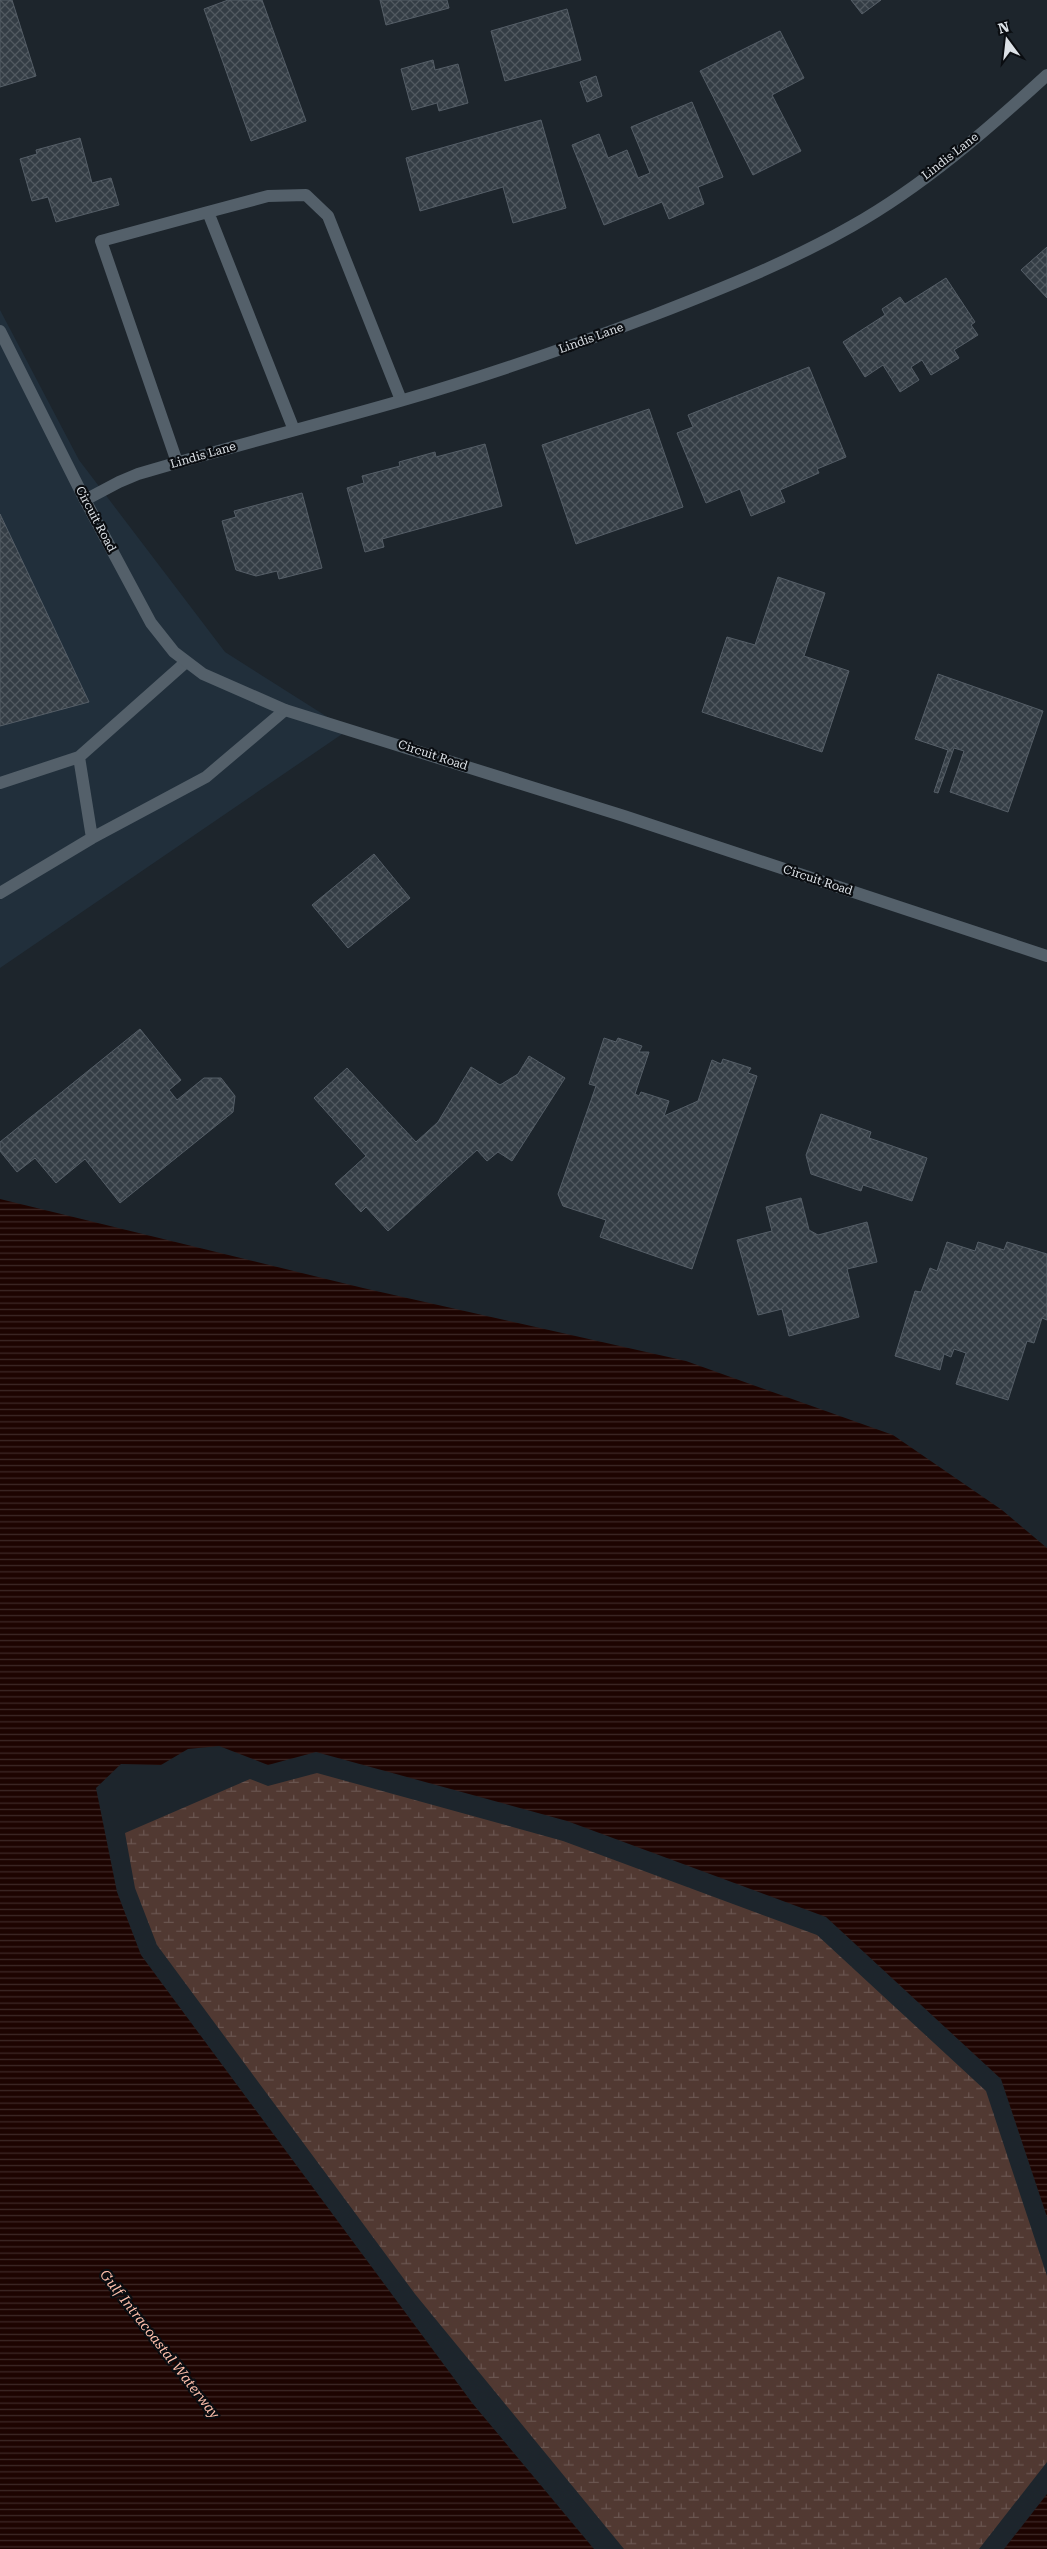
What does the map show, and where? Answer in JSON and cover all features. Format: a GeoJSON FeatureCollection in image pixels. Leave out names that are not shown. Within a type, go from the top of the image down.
{"type":"FeatureCollection","features":[{"type":"Feature","properties":{"kind":"street","name":"Lindis Lane"},"geometry":{"type":"LineString","coordinates":[[85,500],[119,482],[177,462],[401,400],[485,374],[628,325],[756,274],[805,252],[854,225],[897,197],[960,150],[1047,75]]}},
{"type":"Feature","properties":{"kind":"street"},"geometry":{"type":"LineString","coordinates":[[177,462],[101,241],[268,196],[306,196],[328,216],[401,400]]}},
{"type":"Feature","properties":{"kind":"street"},"geometry":{"type":"LineString","coordinates":[[208,212],[294,430]]}},
{"type":"Feature","properties":{"kind":"street","name":"Circuit Road"},"geometry":{"type":"LineString","coordinates":[[0,330],[85,500],[151,624],[162,639],[186,662],[220,683],[285,710],[409,747],[624,816],[1047,956]]}},
{"type":"Feature","properties":{"kind":"street"},"geometry":{"type":"LineString","coordinates":[[0,783],[79,757],[186,662]]}},
{"type":"Feature","properties":{"kind":"street"},"geometry":{"type":"LineString","coordinates":[[0,893],[92,838],[206,777],[285,710]]}},
{"type":"Feature","properties":{"kind":"street"},"geometry":{"type":"LineString","coordinates":[[79,757],[92,838]]}},
{"type":"Feature","properties":{"kind":"shaded area"},"geometry":{"type":"Polygon","coordinates":[[[0,310],[79,460],[225,652],[348,730],[0,968],[0,310]]]}},
{"type":"Feature","properties":{"kind":"green space"},"geometry":{"type":"Polygon","coordinates":[[[317,1773],[563,1841],[817,1935],[986,2091],[1047,2276],[1047,2462],[979,2549],[624,2549],[415,2294],[157,1945],[135,1888],[125,1833],[250,1779],[268,1786],[317,1773]]]}},
{"type":"Feature","properties":{"kind":"water","name":"Gulf Intracoastal Waterway"},"geometry":{"type":"Polygon","coordinates":[[[0,1199],[363,1288],[686,1361],[893,1435],[1002,1510],[1047,1548],[1047,2217],[1001,2079],[826,1917],[567,1821],[316,1752],[268,1765],[219,1746],[188,1749],[161,1765],[121,1764],[96,1788],[117,1892],[141,1955],[473,2404],[594,2549],[0,2549],[0,1199]]]}},
{"type":"Feature","properties":{"kind":"water"},"geometry":{"type":"Polygon","coordinates":[[[1047,2494],[1047,2549],[1004,2549],[1047,2494]]]}},
{"type":"Feature","properties":{"kind":"building"},"geometry":{"type":"Polygon","coordinates":[[[0,0],[12,0],[36,76],[0,87],[0,0]]]}},
{"type":"Feature","properties":{"kind":"building"},"geometry":{"type":"Polygon","coordinates":[[[228,0],[262,0],[306,121],[251,141],[204,9],[228,0]]]}},
{"type":"Feature","properties":{"kind":"building"},"geometry":{"type":"Polygon","coordinates":[[[380,0],[447,0],[449,8],[386,25],[380,0]]]}},
{"type":"Feature","properties":{"kind":"building"},"geometry":{"type":"Polygon","coordinates":[[[851,0],[881,0],[862,14],[851,0]]]}},
{"type":"Feature","properties":{"kind":"building"},"geometry":{"type":"Polygon","coordinates":[[[567,9],[581,60],[505,81],[491,31],[567,9]]]}},
{"type":"Feature","properties":{"kind":"building"},"geometry":{"type":"Polygon","coordinates":[[[780,31],[804,78],[772,95],[801,151],[753,175],[700,71],[780,31]]]}},
{"type":"Feature","properties":{"kind":"building"},"geometry":{"type":"Polygon","coordinates":[[[433,60],[435,70],[458,64],[468,103],[439,111],[437,103],[412,110],[401,69],[433,60]]]}},
{"type":"Feature","properties":{"kind":"building"},"geometry":{"type":"Polygon","coordinates":[[[596,76],[602,96],[587,102],[580,82],[596,76]]]}},
{"type":"Feature","properties":{"kind":"building"},"geometry":{"type":"Polygon","coordinates":[[[692,102],[723,177],[698,187],[704,204],[669,219],[662,202],[604,225],[572,145],[599,134],[608,158],[627,150],[638,178],[650,173],[631,127],[692,102]]]}},
{"type":"Feature","properties":{"kind":"building"},"geometry":{"type":"Polygon","coordinates":[[[541,120],[566,208],[513,223],[503,187],[420,211],[406,158],[541,120]]]}},
{"type":"Feature","properties":{"kind":"building"},"geometry":{"type":"Polygon","coordinates":[[[80,138],[92,183],[111,178],[119,205],[56,222],[48,197],[32,201],[20,159],[37,154],[36,150],[80,138]]]}},
{"type":"Feature","properties":{"kind":"building"},"geometry":{"type":"Polygon","coordinates":[[[1047,247],[1047,298],[1021,270],[1047,247]]]}},
{"type":"Feature","properties":{"kind":"building"},"geometry":{"type":"Polygon","coordinates":[[[946,278],[975,322],[971,325],[978,335],[954,350],[959,358],[931,375],[922,360],[911,367],[919,380],[900,392],[883,365],[865,377],[843,342],[885,315],[882,309],[900,297],[905,304],[946,278]]]}},
{"type":"Feature","properties":{"kind":"building"},"geometry":{"type":"Polygon","coordinates":[[[809,367],[846,457],[817,469],[819,473],[780,490],[785,502],[751,516],[740,489],[706,503],[677,433],[693,427],[688,415],[809,367]]]}},
{"type":"Feature","properties":{"kind":"building"},"geometry":{"type":"Polygon","coordinates":[[[649,409],[683,507],[576,544],[542,445],[649,409]]]}},
{"type":"Feature","properties":{"kind":"building"},"geometry":{"type":"Polygon","coordinates":[[[485,444],[502,506],[382,539],[384,547],[365,552],[347,488],[364,483],[362,476],[400,466],[399,462],[435,452],[436,457],[485,444]]]}},
{"type":"Feature","properties":{"kind":"building"},"geometry":{"type":"Polygon","coordinates":[[[302,493],[322,568],[279,579],[277,571],[256,576],[236,570],[222,521],[236,517],[234,511],[302,493]]]}},
{"type":"Feature","properties":{"kind":"building"},"geometry":{"type":"Polygon","coordinates":[[[0,514],[89,702],[0,726],[0,514]]]}},
{"type":"Feature","properties":{"kind":"building"},"geometry":{"type":"Polygon","coordinates":[[[778,577],[825,593],[804,656],[849,671],[822,752],[702,712],[727,637],[755,645],[778,577]]]}},
{"type":"Feature","properties":{"kind":"building"},"geometry":{"type":"Polygon","coordinates":[[[938,674],[1043,711],[1008,812],[950,792],[964,751],[954,748],[938,793],[934,792],[948,750],[915,739],[938,674]]]}},
{"type":"Feature","properties":{"kind":"building"},"geometry":{"type":"Polygon","coordinates":[[[374,854],[410,898],[348,948],[312,905],[374,854]]]}},
{"type":"Feature","properties":{"kind":"building"},"geometry":{"type":"Polygon","coordinates":[[[140,1029],[181,1080],[169,1090],[177,1100],[204,1078],[221,1078],[235,1096],[233,1112],[120,1203],[85,1159],[56,1183],[35,1158],[17,1172],[0,1151],[0,1142],[140,1029]]]}},
{"type":"Feature","properties":{"kind":"building"},"geometry":{"type":"Polygon","coordinates":[[[604,1038],[616,1042],[618,1038],[642,1046],[639,1052],[649,1052],[635,1094],[639,1096],[641,1092],[669,1101],[664,1116],[698,1101],[712,1060],[721,1064],[723,1059],[751,1068],[748,1073],[757,1076],[692,1269],[600,1237],[606,1220],[563,1206],[558,1194],[596,1086],[589,1084],[604,1038]]]}},
{"type":"Feature","properties":{"kind":"building"},"geometry":{"type":"Polygon","coordinates":[[[529,1056],[565,1078],[512,1161],[498,1152],[487,1161],[477,1150],[388,1231],[366,1207],[361,1212],[335,1184],[366,1156],[314,1098],[347,1068],[416,1142],[438,1122],[471,1067],[500,1085],[518,1074],[529,1056]]]}},
{"type":"Feature","properties":{"kind":"building"},"geometry":{"type":"Polygon","coordinates":[[[821,1114],[871,1132],[869,1138],[927,1158],[912,1201],[863,1185],[861,1191],[811,1174],[806,1155],[821,1114]]]}},
{"type":"Feature","properties":{"kind":"building"},"geometry":{"type":"Polygon","coordinates":[[[801,1198],[809,1230],[818,1235],[867,1222],[877,1262],[847,1269],[859,1317],[789,1336],[782,1309],[758,1315],[737,1240],[772,1231],[766,1207],[801,1198]]]}},
{"type":"Feature","properties":{"kind":"building"},"geometry":{"type":"Polygon","coordinates":[[[947,1242],[975,1251],[978,1242],[1004,1250],[1007,1242],[1047,1254],[1047,1320],[1042,1318],[1034,1343],[1027,1341],[1008,1400],[956,1384],[966,1353],[954,1349],[951,1357],[944,1354],[940,1370],[895,1356],[915,1291],[921,1292],[930,1268],[937,1271],[947,1242]]]}}]}
